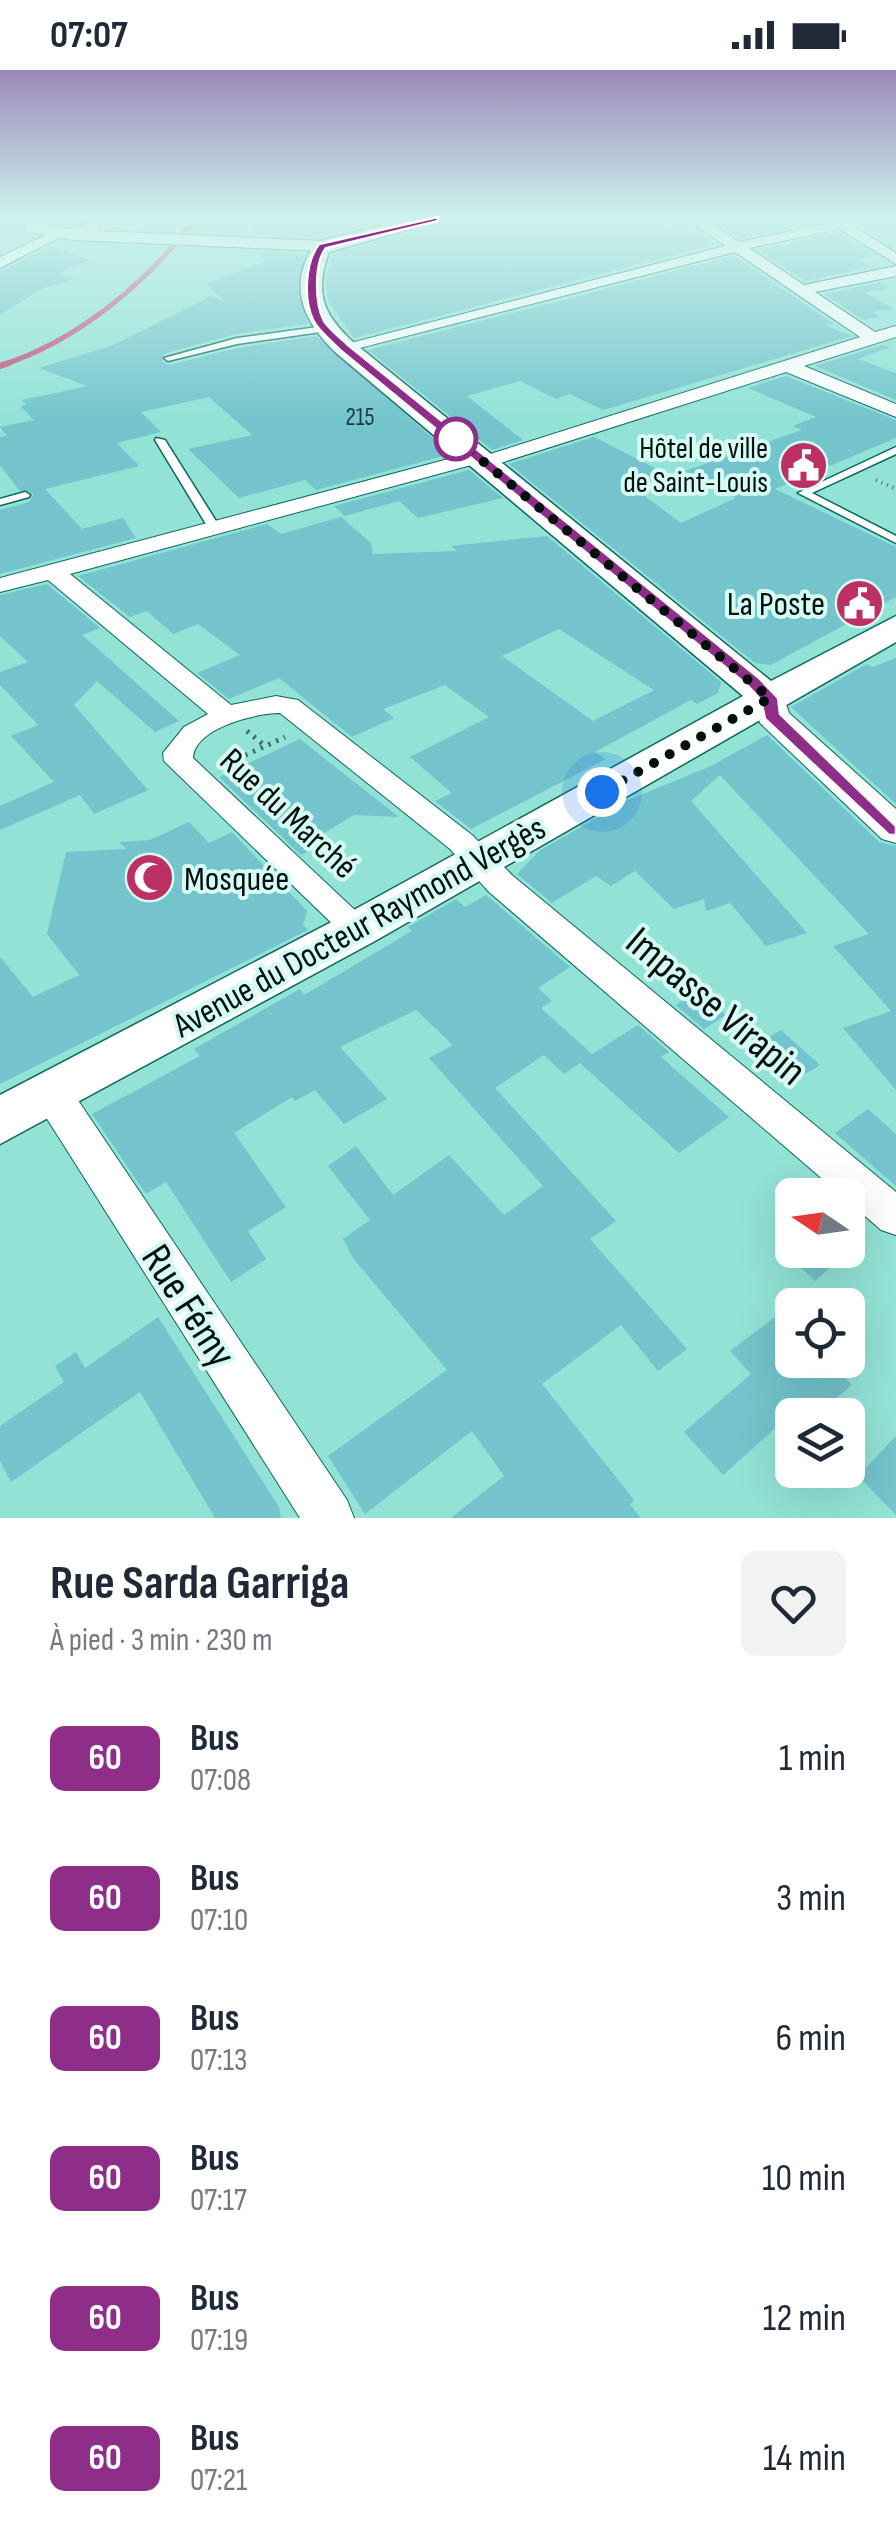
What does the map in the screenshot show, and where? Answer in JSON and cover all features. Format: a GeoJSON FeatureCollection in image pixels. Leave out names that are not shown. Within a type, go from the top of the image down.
{"type":"FeatureCollection","features":[{"type":"Feature","properties":{"kind":"main road"},"geometry":{"type":"LineString","coordinates":[[314,287],[314,311],[335,338],[770,698]]}},
{"type":"Feature","properties":{"kind":"main road","name":"Avenue du Docteur Raymond Vergès"},"geometry":{"type":"LineString","coordinates":[[0,1121],[358,930],[882,635]]}},
{"type":"Feature","properties":{"kind":"street"},"geometry":{"type":"LineString","coordinates":[[335,338],[565,287]]}},
{"type":"Feature","properties":{"kind":"street"},"geometry":{"type":"LineString","coordinates":[[795,287],[873,338]]}},
{"type":"Feature","properties":{"kind":"street"},"geometry":{"type":"LineString","coordinates":[[800,290],[817,287]]}},
{"type":"Feature","properties":{"kind":"street"},"geometry":{"type":"LineString","coordinates":[[0,585],[481,459],[896,331]]}},
{"type":"Feature","properties":{"kind":"street"},"geometry":{"type":"LineString","coordinates":[[785,365],[896,411]]}},
{"type":"Feature","properties":{"kind":"street","name":"Rue du Marché"},"geometry":{"type":"LineString","coordinates":[[52,571],[229,716]]}},
{"type":"Feature","properties":{"kind":"street"},"geometry":{"type":"LineString","coordinates":[[770,698],[772,716],[896,830]]}},
{"type":"Feature","properties":{"kind":"street","name":"Rue du Marché"},"geometry":{"type":"LineString","coordinates":[[358,930],[197,778],[177,757],[180,744],[253,705],[288,706],[480,862]]}},
{"type":"Feature","properties":{"kind":"street","name":"Impasse Virapin"},"geometry":{"type":"LineString","coordinates":[[480,862],[896,1217]]}},
{"type":"Feature","properties":{"kind":"street","name":"Rue Fémy"},"geometry":{"type":"LineString","coordinates":[[51,1092],[329,1518]]}},
{"type":"Feature","properties":{"kind":"lane"},"geometry":{"type":"LineString","coordinates":[[168,358],[237,341],[335,338]]}},
{"type":"Feature","properties":{"kind":"lane"},"geometry":{"type":"LineString","coordinates":[[160,440],[216,529]]}},
{"type":"Feature","properties":{"kind":"lane"},"geometry":{"type":"LineString","coordinates":[[896,450],[803,493],[896,540]]}},
{"type":"Feature","properties":{"kind":"lane"},"geometry":{"type":"LineString","coordinates":[[0,502],[26,496]]}},
{"type":"Feature","properties":{"kind":"path"},"geometry":{"type":"LineString","coordinates":[[197,778],[311,724]]}},
{"type":"Feature","properties":{"kind":"building"},"geometry":{"type":"Polygon","coordinates":[[[0,287],[49,287],[41,289],[0,315],[0,287]]]}},
{"type":"Feature","properties":{"kind":"building"},"geometry":{"type":"Polygon","coordinates":[[[210,287],[297,287],[308,324],[236,334],[163,354],[162,361],[169,365],[238,348],[316,336],[451,454],[316,490],[305,480],[239,498],[188,449],[252,435],[209,397],[141,412],[161,432],[117,443],[139,466],[45,489],[82,529],[123,518],[136,538],[0,574],[0,510],[29,502],[34,494],[19,490],[0,465],[0,437],[7,436],[0,427],[34,420],[20,406],[26,405],[22,400],[87,386],[39,368],[111,346],[211,296],[225,302],[210,287]]]}},
{"type":"Feature","properties":{"kind":"building"},"geometry":{"type":"Polygon","coordinates":[[[327,287],[552,287],[354,338],[328,301],[327,287]]]}},
{"type":"Feature","properties":{"kind":"building"},"geometry":{"type":"Polygon","coordinates":[[[615,287],[779,287],[834,324],[825,325],[852,336],[603,410],[570,394],[556,399],[520,381],[467,396],[523,440],[492,450],[368,350],[615,287]]]}},
{"type":"Feature","properties":{"kind":"building"},"geometry":{"type":"Polygon","coordinates":[[[886,287],[890,289],[864,292],[894,309],[871,312],[880,317],[863,320],[825,294],[886,287]]]}},
{"type":"Feature","properties":{"kind":"building"},"geometry":{"type":"Polygon","coordinates":[[[883,345],[890,347],[858,359],[896,373],[896,400],[815,366],[883,345]]]}},
{"type":"Feature","properties":{"kind":"building"},"geometry":{"type":"Polygon","coordinates":[[[786,376],[896,420],[896,438],[775,489],[896,547],[896,597],[771,665],[755,663],[509,464],[594,437],[670,476],[634,488],[681,523],[736,498],[685,471],[802,430],[793,426],[816,417],[748,388],[786,376]]]}},
{"type":"Feature","properties":{"kind":"building"},"geometry":{"type":"Polygon","coordinates":[[[469,470],[503,498],[418,518],[399,501],[345,516],[334,506],[469,470]]]}},
{"type":"Feature","properties":{"kind":"building"},"geometry":{"type":"Polygon","coordinates":[[[341,517],[371,543],[373,554],[457,551],[451,546],[547,536],[721,682],[718,693],[697,704],[691,700],[595,752],[606,759],[471,829],[435,801],[452,793],[410,757],[489,717],[445,685],[383,709],[394,718],[352,737],[279,678],[229,699],[197,673],[240,655],[198,624],[173,634],[147,611],[130,617],[78,576],[267,524],[281,534],[341,517]],[[559,629],[502,656],[593,721],[654,690],[559,629]]]}},
{"type":"Feature","properties":{"kind":"building"},"geometry":{"type":"Polygon","coordinates":[[[47,584],[100,628],[82,635],[179,721],[155,732],[97,681],[74,705],[148,790],[94,814],[80,795],[0,830],[0,806],[54,782],[11,736],[38,725],[0,685],[0,672],[28,662],[0,636],[0,595],[47,584]]]}},
{"type":"Feature","properties":{"kind":"building"},"geometry":{"type":"Polygon","coordinates":[[[896,658],[896,804],[791,707],[867,664],[873,667],[896,658]]]}},
{"type":"Feature","properties":{"kind":"building"},"geometry":{"type":"Polygon","coordinates":[[[767,735],[879,842],[896,846],[896,1090],[843,1028],[891,1011],[833,946],[869,934],[720,775],[691,801],[807,933],[766,946],[730,903],[706,911],[704,899],[674,909],[635,871],[611,886],[596,876],[552,903],[517,874],[539,851],[626,801],[711,766],[767,735]]]}},
{"type":"Feature","properties":{"kind":"building"},"geometry":{"type":"Polygon","coordinates":[[[300,739],[399,817],[354,815],[316,838],[311,850],[301,855],[219,777],[300,739]]]}},
{"type":"Feature","properties":{"kind":"building"},"geometry":{"type":"Polygon","coordinates":[[[189,822],[209,843],[232,832],[307,911],[303,925],[308,930],[0,1084],[0,957],[33,997],[79,975],[47,934],[66,852],[126,849],[119,842],[150,840],[189,822]]]}},
{"type":"Feature","properties":{"kind":"building"},"geometry":{"type":"Polygon","coordinates":[[[486,895],[570,967],[538,988],[552,1001],[541,1008],[592,1054],[638,1025],[669,1052],[661,1057],[729,1117],[679,1153],[580,1063],[564,1074],[544,1055],[495,1088],[616,1221],[590,1239],[687,1349],[658,1371],[621,1325],[542,1384],[634,1500],[630,1505],[641,1518],[451,1518],[504,1476],[472,1431],[365,1514],[328,1456],[447,1370],[353,1258],[343,1239],[370,1220],[328,1166],[356,1146],[393,1195],[449,1155],[504,1215],[543,1186],[429,1058],[453,1045],[416,1010],[340,1047],[387,1099],[344,1124],[315,1090],[295,1101],[292,1097],[234,1133],[286,1207],[248,1231],[266,1259],[231,1282],[166,1182],[146,1194],[92,1114],[200,1056],[194,1049],[300,989],[304,995],[412,931],[408,927],[456,899],[465,907],[486,895]]]}},
{"type":"Feature","properties":{"kind":"building"},"geometry":{"type":"Polygon","coordinates":[[[698,991],[726,1015],[704,1029],[676,1005],[698,991]]]}},
{"type":"Feature","properties":{"kind":"building"},"geometry":{"type":"Polygon","coordinates":[[[781,1030],[820,1065],[790,1083],[750,1047],[781,1030]]]}},
{"type":"Feature","properties":{"kind":"building"},"geometry":{"type":"Polygon","coordinates":[[[868,1109],[896,1134],[896,1186],[835,1133],[868,1109]]]}},
{"type":"Feature","properties":{"kind":"building"},"geometry":{"type":"Polygon","coordinates":[[[801,1268],[830,1268],[815,1281],[801,1268]]]}},
{"type":"Feature","properties":{"kind":"building"},"geometry":{"type":"Polygon","coordinates":[[[158,1317],[279,1507],[281,1518],[215,1518],[140,1392],[11,1482],[0,1461],[0,1426],[64,1382],[55,1366],[76,1352],[85,1368],[158,1317]]]}},
{"type":"Feature","properties":{"kind":"building"},"geometry":{"type":"Polygon","coordinates":[[[775,1317],[775,1378],[845,1378],[852,1385],[836,1398],[775,1398],[775,1428],[723,1475],[684,1432],[751,1374],[730,1351],[775,1317]]]}},
{"type":"Feature","properties":{"kind":"building"},"geometry":{"type":"Polygon","coordinates":[[[896,1436],[896,1515],[865,1483],[865,1469],[896,1436]]]}},
{"type":"Feature","properties":{"kind":"waterway"},"geometry":{"type":"LineString","coordinates":[[2,365],[57,341],[133,287]]}},
{"type":"Feature","properties":{"kind":"waterway"},"geometry":{"type":"LineString","coordinates":[[0,366],[9,363]]}},
{"type":"Feature","properties":{"kind":"bus line","name":"60"},"geometry":{"type":"LineString","coordinates":[[314,287],[314,311],[319,321],[344,347],[753,682],[770,698],[772,716],[896,830]]}},
{"type":"Feature","properties":{"kind":"place","name":"Hôtel de ville de Saint-Louis"},"geometry":{"type":"Point","coordinates":[803,465]}},
{"type":"Feature","properties":{"kind":"place","name":"La Poste"},"geometry":{"type":"Point","coordinates":[860,603]}},
{"type":"Feature","properties":{"kind":"place","name":"Mosquée"},"geometry":{"type":"Point","coordinates":[149,878]}},
{"type":"Feature","properties":{"kind":"route"},"geometry":{"type":"LineString","coordinates":[[456,439],[770,698],[602,792]]}}]}
